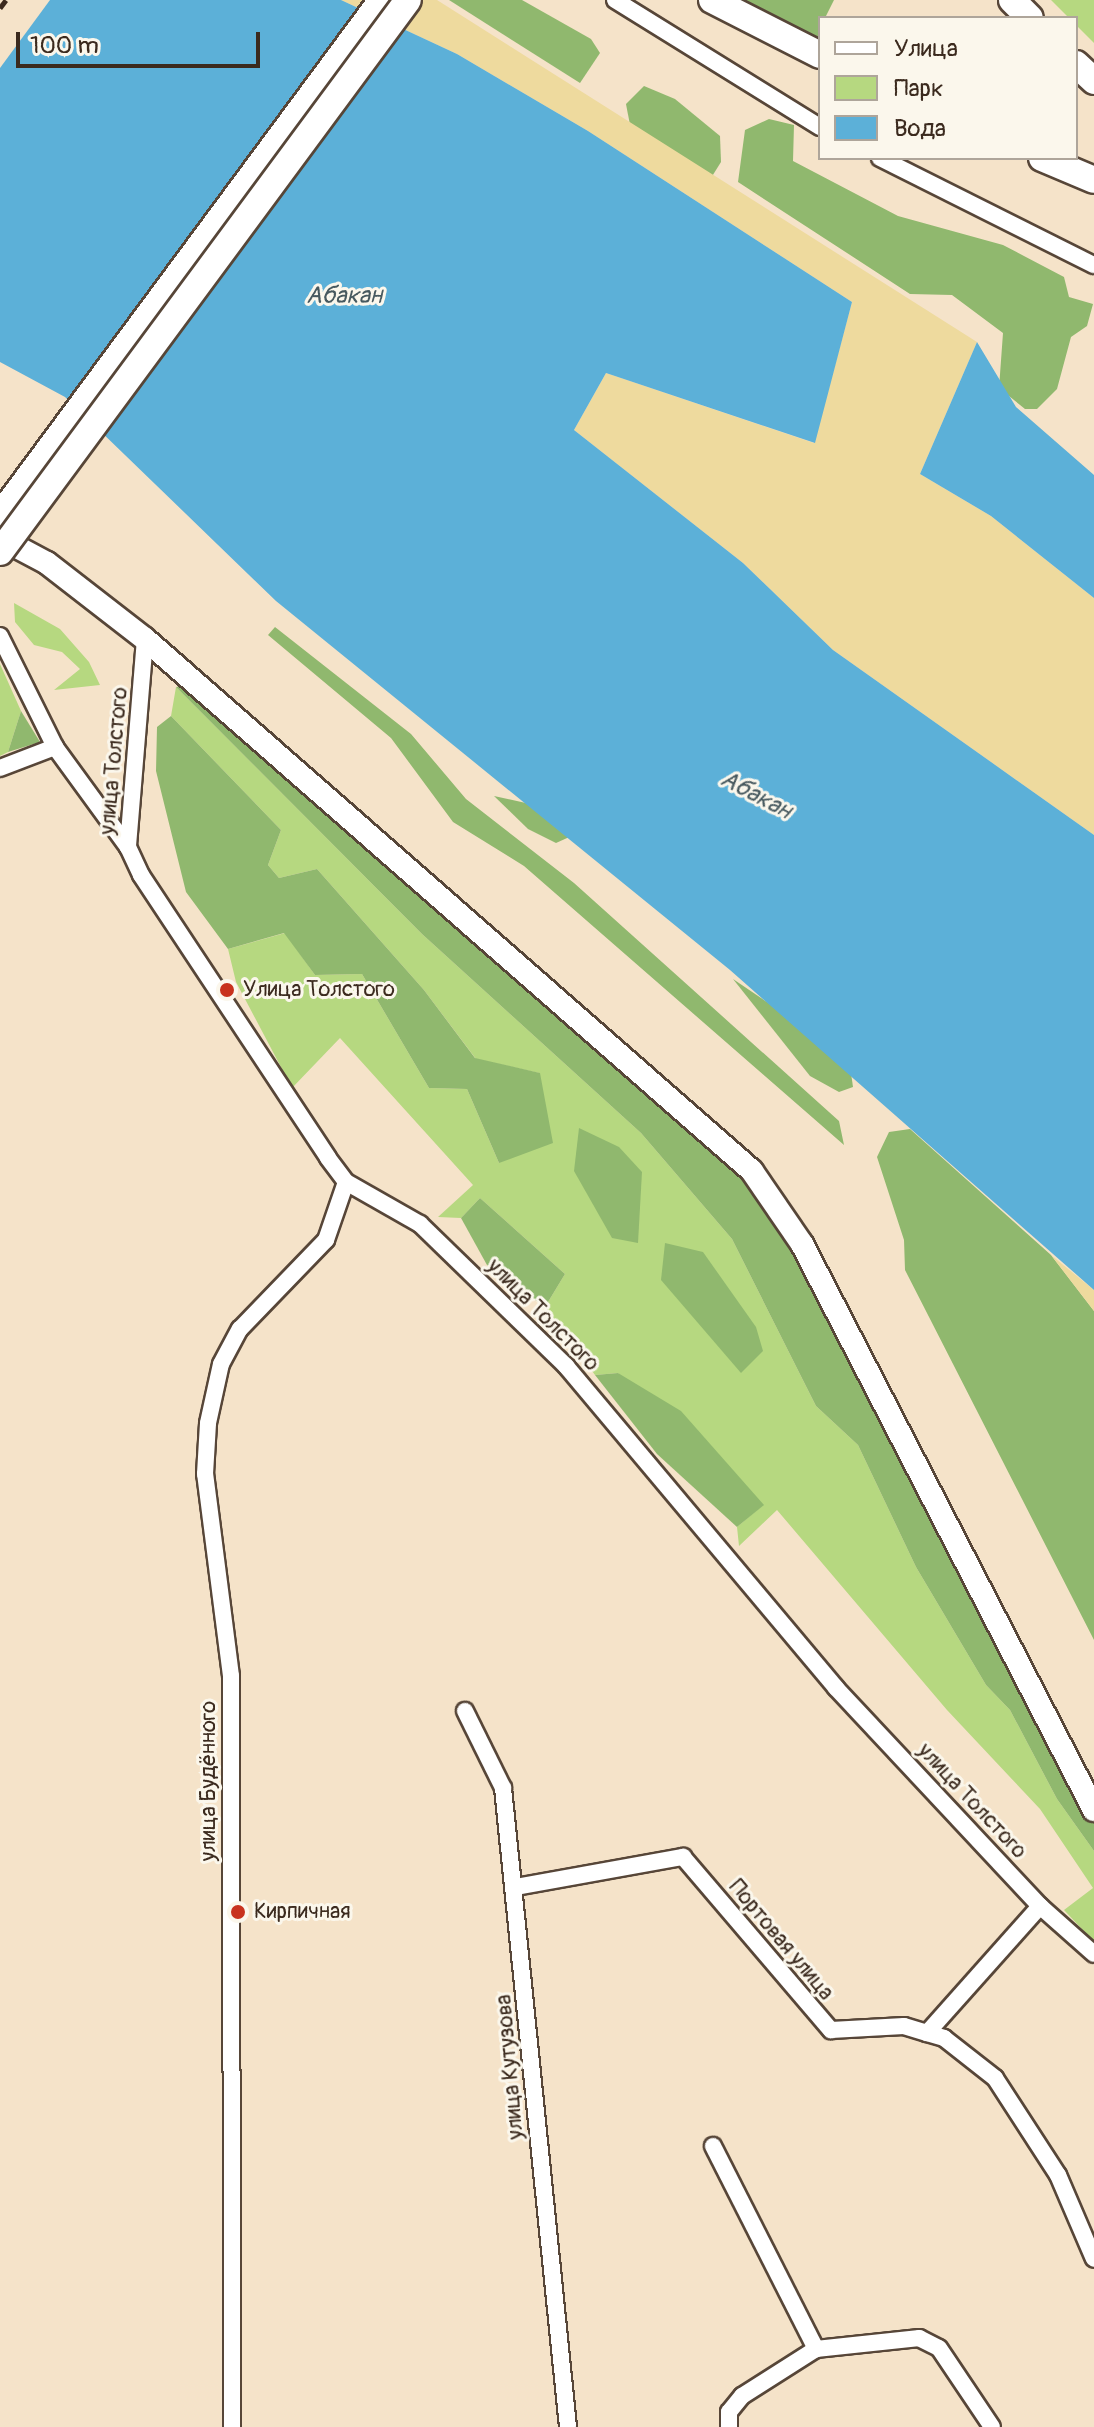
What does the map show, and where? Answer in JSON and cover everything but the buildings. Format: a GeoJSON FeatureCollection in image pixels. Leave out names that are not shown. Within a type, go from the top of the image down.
{"type":"FeatureCollection","features":[{"type":"Feature","properties":{"kind":"main road"},"geometry":{"type":"LineString","coordinates":[[0,516],[382,0]]}},
{"type":"Feature","properties":{"kind":"main road"},"geometry":{"type":"LineString","coordinates":[[0,552],[408,0]]}},
{"type":"Feature","properties":{"kind":"main road"},"geometry":{"type":"LineString","coordinates":[[712,0],[818,54]]}},
{"type":"Feature","properties":{"kind":"main road"},"geometry":{"type":"LineString","coordinates":[[1012,0],[1028,16]]}},
{"type":"Feature","properties":{"kind":"main road"},"geometry":{"type":"LineString","coordinates":[[1078,66],[1094,81]]}},
{"type":"Feature","properties":{"kind":"main road"},"geometry":{"type":"LineString","coordinates":[[1047,160],[1094,180]]}},
{"type":"Feature","properties":{"kind":"street"},"geometry":{"type":"LineString","coordinates":[[615,0],[818,126]]}},
{"type":"Feature","properties":{"kind":"street"},"geometry":{"type":"LineString","coordinates":[[884,160],[1094,265]]}},
{"type":"Feature","properties":{"kind":"street"},"geometry":{"type":"LineString","coordinates":[[0,538],[47,563],[145,639],[752,1171],[802,1244],[1094,1810]]}},
{"type":"Feature","properties":{"kind":"street"},"geometry":{"type":"LineString","coordinates":[[0,636],[55,747],[128,847]]}},
{"type":"Feature","properties":{"kind":"street","name":"улица Толстого"},"geometry":{"type":"LineString","coordinates":[[145,639],[128,847],[141,875],[346,1182],[420,1224],[566,1366],[836,1688],[1040,1906],[1094,1954]]}},
{"type":"Feature","properties":{"kind":"street"},"geometry":{"type":"LineString","coordinates":[[0,768],[55,747]]}},
{"type":"Feature","properties":{"kind":"street","name":"улица Будённого"},"geometry":{"type":"LineString","coordinates":[[232,2427],[231,1676],[205,1474],[208,1423],[221,1364],[240,1329],[326,1240],[346,1182]]}},
{"type":"Feature","properties":{"kind":"street","name":"улица Кутузова"},"geometry":{"type":"LineString","coordinates":[[465,1711],[503,1788],[516,1887],[568,2427]]}},
{"type":"Feature","properties":{"kind":"street","name":"Портовая улица"},"geometry":{"type":"LineString","coordinates":[[516,1887],[683,1857],[831,2030],[904,2026],[944,2038],[995,2078],[1028,2123],[1094,2259]]}},
{"type":"Feature","properties":{"kind":"street"},"geometry":{"type":"LineString","coordinates":[[927,2033],[1040,1906]]}},
{"type":"Feature","properties":{"kind":"street"},"geometry":{"type":"LineString","coordinates":[[713,2146],[816,2349]]}},
{"type":"Feature","properties":{"kind":"street"},"geometry":{"type":"LineString","coordinates":[[729,2427],[729,2412],[742,2396],[816,2349],[919,2338],[939,2348],[992,2427]]}},
{"type":"Feature","properties":{"kind":"green space"},"geometry":{"type":"Polygon","coordinates":[[[449,0],[522,0],[591,39],[600,53],[580,83],[449,0]]]}},
{"type":"Feature","properties":{"kind":"green space"},"geometry":{"type":"Polygon","coordinates":[[[739,0],[834,0],[826,16],[818,16],[818,41],[739,0]]]}},
{"type":"Feature","properties":{"kind":"green space"},"geometry":{"type":"Polygon","coordinates":[[[1051,0],[1094,0],[1094,43],[1078,27],[1078,16],[1067,16],[1051,0]]]}},
{"type":"Feature","properties":{"kind":"green space"},"geometry":{"type":"Polygon","coordinates":[[[644,86],[675,99],[720,136],[721,162],[711,178],[630,125],[626,104],[644,86]]]}},
{"type":"Feature","properties":{"kind":"green space"},"geometry":{"type":"Polygon","coordinates":[[[769,119],[794,125],[793,161],[898,216],[1003,245],[1064,277],[1069,297],[1093,304],[1087,326],[1071,337],[1057,389],[1037,409],[1025,409],[999,388],[1003,333],[952,295],[910,294],[738,182],[745,130],[769,119]]]}},
{"type":"Feature","properties":{"kind":"green space"},"geometry":{"type":"Polygon","coordinates":[[[14,603],[60,629],[89,662],[100,685],[54,690],[80,669],[62,652],[34,645],[15,622],[14,603]]]}},
{"type":"Feature","properties":{"kind":"green space"},"geometry":{"type":"Polygon","coordinates":[[[275,627],[411,734],[466,799],[574,883],[839,1121],[844,1145],[524,866],[453,822],[391,738],[268,635],[275,627]]]}},
{"type":"Feature","properties":{"kind":"green space"},"geometry":{"type":"Polygon","coordinates":[[[0,664],[21,711],[8,752],[0,756],[0,664]]]}},
{"type":"Feature","properties":{"kind":"green space"},"geometry":{"type":"Polygon","coordinates":[[[209,680],[787,1204],[1094,1799],[1094,1851],[1057,1799],[1010,1710],[986,1685],[916,1567],[858,1445],[816,1406],[732,1239],[641,1133],[422,934],[176,687],[209,680]]]}},
{"type":"Feature","properties":{"kind":"green space"},"geometry":{"type":"Polygon","coordinates":[[[176,687],[422,934],[641,1133],[732,1239],[816,1406],[858,1445],[916,1567],[986,1685],[1010,1710],[1057,1799],[1094,1851],[1094,1942],[1064,1910],[1093,1888],[1040,1809],[947,1710],[777,1510],[739,1546],[737,1527],[763,1505],[618,1373],[595,1375],[545,1307],[565,1274],[480,1198],[461,1218],[438,1217],[473,1185],[340,1038],[292,1088],[236,982],[228,949],[285,933],[315,975],[362,974],[429,1088],[467,1089],[499,1163],[539,1073],[476,1059],[424,990],[317,869],[279,878],[268,865],[281,830],[171,716],[176,687]]]}},
{"type":"Feature","properties":{"kind":"green space"},"geometry":{"type":"Polygon","coordinates":[[[21,711],[40,742],[8,752],[21,711]]]}},
{"type":"Feature","properties":{"kind":"green space"},"geometry":{"type":"Polygon","coordinates":[[[171,716],[281,830],[268,865],[279,878],[317,869],[424,990],[475,1058],[540,1073],[553,1143],[499,1163],[467,1089],[429,1088],[362,974],[315,975],[284,933],[228,949],[186,892],[156,771],[157,727],[171,716]]]}},
{"type":"Feature","properties":{"kind":"green space"},"geometry":{"type":"Polygon","coordinates":[[[494,796],[548,808],[576,834],[556,843],[528,829],[494,796]]]}},
{"type":"Feature","properties":{"kind":"green space"},"geometry":{"type":"Polygon","coordinates":[[[733,979],[820,1038],[851,1073],[853,1087],[839,1092],[810,1076],[733,979]]]}},
{"type":"Feature","properties":{"kind":"green space"},"geometry":{"type":"Polygon","coordinates":[[[579,1128],[619,1147],[642,1172],[638,1243],[612,1238],[574,1171],[579,1128]]]}},
{"type":"Feature","properties":{"kind":"green space"},"geometry":{"type":"Polygon","coordinates":[[[910,1129],[1051,1255],[1094,1311],[1094,1640],[905,1270],[904,1240],[877,1157],[889,1132],[910,1129]]]}},
{"type":"Feature","properties":{"kind":"green space"},"geometry":{"type":"Polygon","coordinates":[[[480,1198],[565,1274],[545,1307],[487,1265],[461,1218],[480,1198]]]}},
{"type":"Feature","properties":{"kind":"green space"},"geometry":{"type":"Polygon","coordinates":[[[665,1243],[703,1252],[756,1327],[763,1351],[741,1373],[661,1280],[665,1243]]]}},
{"type":"Feature","properties":{"kind":"green space"},"geometry":{"type":"Polygon","coordinates":[[[618,1373],[681,1411],[764,1505],[737,1527],[657,1454],[595,1375],[618,1373]]]}},
{"type":"Feature","properties":{"kind":"sand"},"geometry":{"type":"Polygon","coordinates":[[[341,0],[437,0],[977,342],[920,474],[991,516],[1094,598],[1094,835],[833,650],[743,563],[574,430],[606,373],[814,443],[852,302],[588,131],[457,54],[341,0]]]}},
{"type":"Feature","properties":{"kind":"sand"},"geometry":{"type":"Polygon","coordinates":[[[1051,1255],[1094,1290],[1094,1311],[1051,1255]]]}},
{"type":"Feature","properties":{"kind":"water","name":"Абакан"},"geometry":{"type":"Polygon","coordinates":[[[0,0],[341,0],[457,54],[588,131],[852,302],[815,443],[606,373],[574,430],[743,563],[833,650],[1094,835],[1094,1290],[730,970],[276,601],[65,397],[0,362],[0,0]]]}},
{"type":"Feature","properties":{"kind":"water"},"geometry":{"type":"Polygon","coordinates":[[[977,342],[1016,407],[1094,475],[1094,598],[991,516],[920,474],[977,342]]]}},
{"type":"Feature","properties":{"kind":"pier"},"geometry":{"type":"Polygon","coordinates":[[[0,0],[50,0],[0,68],[0,0]]]}},
{"type":"Feature","properties":{"kind":"railway"},"geometry":{"type":"LineString","coordinates":[[0,8],[6,0]]}},
{"type":"Feature","properties":{"kind":"place","name":"Улица Толстого"},"geometry":{"type":"Point","coordinates":[227,990]}},
{"type":"Feature","properties":{"kind":"place","name":"Кирпичная"},"geometry":{"type":"Point","coordinates":[238,1912]}}]}
